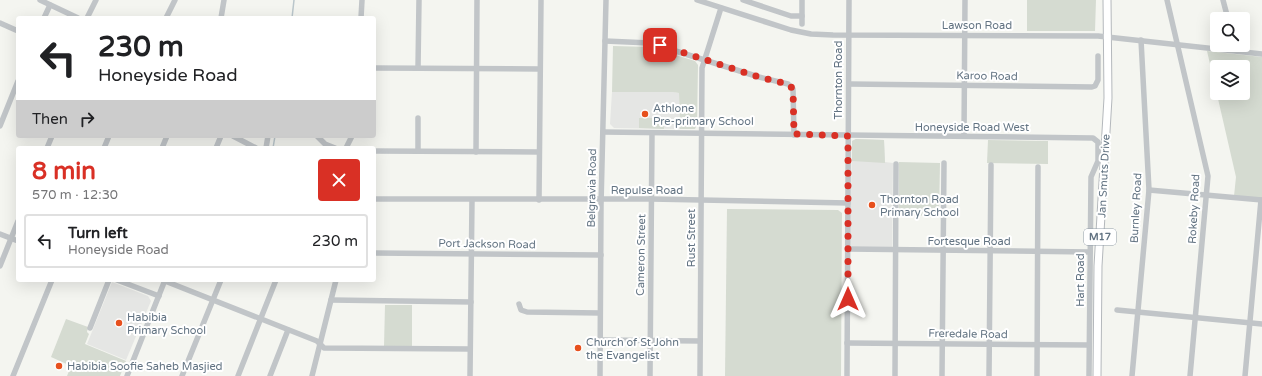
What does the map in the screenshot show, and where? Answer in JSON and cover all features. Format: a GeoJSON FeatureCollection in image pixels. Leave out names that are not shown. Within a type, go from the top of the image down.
{"type":"FeatureCollection","features":[{"type":"Feature","properties":{"kind":"main road","name":"Jan Smuts Drive"},"geometry":{"type":"LineString","coordinates":[[1097,376],[1098,266],[1108,98],[1107,0]]}},
{"type":"Feature","properties":{"kind":"street"},"geometry":{"type":"LineString","coordinates":[[40,0],[74,16]]}},
{"type":"Feature","properties":{"kind":"street"},"geometry":{"type":"LineString","coordinates":[[88,16],[96,0]]}},
{"type":"Feature","properties":{"kind":"street"},"geometry":{"type":"LineString","coordinates":[[167,16],[175,0]]}},
{"type":"Feature","properties":{"kind":"street"},"geometry":{"type":"LineString","coordinates":[[221,16],[224,0]]}},
{"type":"Feature","properties":{"kind":"street"},"geometry":{"type":"LineString","coordinates":[[361,16],[362,0]]}},
{"type":"Feature","properties":{"kind":"street"},"geometry":{"type":"LineString","coordinates":[[418,68],[419,0]]}},
{"type":"Feature","properties":{"kind":"street"},"geometry":{"type":"LineString","coordinates":[[476,152],[477,0]]}},
{"type":"Feature","properties":{"kind":"street"},"geometry":{"type":"LineString","coordinates":[[539,200],[541,0]]}},
{"type":"Feature","properties":{"kind":"street","name":"Belgravia Road"},"geometry":{"type":"LineString","coordinates":[[600,376],[601,200],[606,0]]}},
{"type":"Feature","properties":{"kind":"street","name":"Lawson Road"},"geometry":{"type":"LineString","coordinates":[[697,0],[800,32],[833,35],[1068,35],[1210,46]]}},
{"type":"Feature","properties":{"kind":"street"},"geometry":{"type":"LineString","coordinates":[[743,0],[791,16],[802,16]]}},
{"type":"Feature","properties":{"kind":"street"},"geometry":{"type":"LineString","coordinates":[[802,0],[802,24]]}},
{"type":"Feature","properties":{"kind":"street","name":"Thornton Road"},"geometry":{"type":"LineString","coordinates":[[847,376],[849,0]]}},
{"type":"Feature","properties":{"kind":"street"},"geometry":{"type":"LineString","coordinates":[[964,136],[965,0]]}},
{"type":"Feature","properties":{"kind":"street","name":"Rokeby Road"},"geometry":{"type":"LineString","coordinates":[[1167,0],[1208,176],[1190,376]]}},
{"type":"Feature","properties":{"kind":"street"},"geometry":{"type":"LineString","coordinates":[[1223,0],[1226,12]]}},
{"type":"Feature","properties":{"kind":"street"},"geometry":{"type":"LineString","coordinates":[[45,16],[50,5]]}},
{"type":"Feature","properties":{"kind":"street","name":"Rust Street"},"geometry":{"type":"LineString","coordinates":[[700,376],[702,74],[704,60],[721,8]]}},
{"type":"Feature","properties":{"kind":"street"},"geometry":{"type":"LineString","coordinates":[[0,23],[16,30]]}},
{"type":"Feature","properties":{"kind":"street","name":"Burnley Road"},"geometry":{"type":"LineString","coordinates":[[1132,376],[1149,190],[1141,40]]}},
{"type":"Feature","properties":{"kind":"street"},"geometry":{"type":"LineString","coordinates":[[605,41],[650,43],[759,77],[783,82],[791,86],[794,94],[794,134]]}},
{"type":"Feature","properties":{"kind":"street","name":"Lawson Road"},"geometry":{"type":"LineString","coordinates":[[1250,51],[1262,54]]}},
{"type":"Feature","properties":{"kind":"street","name":"Karoo Road"},"geometry":{"type":"LineString","coordinates":[[849,84],[1092,87],[1095,86],[1098,80],[1098,56]]}},
{"type":"Feature","properties":{"kind":"street"},"geometry":{"type":"LineString","coordinates":[[376,68],[540,69]]}},
{"type":"Feature","properties":{"kind":"street"},"geometry":{"type":"LineString","coordinates":[[0,126],[16,86]]}},
{"type":"Feature","properties":{"kind":"street"},"geometry":{"type":"LineString","coordinates":[[418,118],[418,151]]}},
{"type":"Feature","properties":{"kind":"street","name":"Honeyside Road West"},"geometry":{"type":"LineString","coordinates":[[603,132],[848,136],[1091,137],[1095,139]]}},
{"type":"Feature","properties":{"kind":"street","name":"Cameron Street"},"geometry":{"type":"LineString","coordinates":[[650,376],[652,133]]}},
{"type":"Feature","properties":{"kind":"street"},"geometry":{"type":"LineString","coordinates":[[237,138],[252,146]]}},
{"type":"Feature","properties":{"kind":"street"},"geometry":{"type":"LineString","coordinates":[[319,138],[325,144],[330,146]]}},
{"type":"Feature","properties":{"kind":"street","name":"Hart Road"},"geometry":{"type":"LineString","coordinates":[[1089,376],[1091,177],[1098,160],[1098,142],[1095,139]]}},
{"type":"Feature","properties":{"kind":"street"},"geometry":{"type":"LineString","coordinates":[[376,151],[539,152]]}},
{"type":"Feature","properties":{"kind":"street"},"geometry":{"type":"LineString","coordinates":[[942,376],[944,163]]}},
{"type":"Feature","properties":{"kind":"street"},"geometry":{"type":"LineString","coordinates":[[895,376],[896,164]]}},
{"type":"Feature","properties":{"kind":"street"},"geometry":{"type":"LineString","coordinates":[[989,376],[991,165]]}},
{"type":"Feature","properties":{"kind":"street"},"geometry":{"type":"LineString","coordinates":[[1037,376],[1038,166]]}},
{"type":"Feature","properties":{"kind":"street"},"geometry":{"type":"LineString","coordinates":[[1149,190],[1261,200],[1244,376]]}},
{"type":"Feature","properties":{"kind":"street","name":"Repulse Road"},"geometry":{"type":"LineString","coordinates":[[376,199],[651,199],[848,202]]}},
{"type":"Feature","properties":{"kind":"street"},"geometry":{"type":"LineString","coordinates":[[470,376],[472,200]]}},
{"type":"Feature","properties":{"kind":"street"},"geometry":{"type":"LineString","coordinates":[[0,266],[16,226]]}},
{"type":"Feature","properties":{"kind":"street"},"geometry":{"type":"LineString","coordinates":[[0,234],[16,240]]}},
{"type":"Feature","properties":{"kind":"street","name":"Fortesque Road"},"geometry":{"type":"LineString","coordinates":[[848,249],[1090,252]]}},
{"type":"Feature","properties":{"kind":"street","name":"Port Jackson Road"},"geometry":{"type":"LineString","coordinates":[[376,253],[601,255]]}},
{"type":"Feature","properties":{"kind":"street"},"geometry":{"type":"LineString","coordinates":[[13,376],[51,282]]}},
{"type":"Feature","properties":{"kind":"street"},"geometry":{"type":"LineString","coordinates":[[90,328],[108,282]]}},
{"type":"Feature","properties":{"kind":"street"},"geometry":{"type":"LineString","coordinates":[[122,282],[159,296]]}},
{"type":"Feature","properties":{"kind":"street"},"geometry":{"type":"LineString","coordinates":[[127,376],[164,282]]}},
{"type":"Feature","properties":{"kind":"street"},"geometry":{"type":"LineString","coordinates":[[170,282],[317,341],[324,348],[470,350]]}},
{"type":"Feature","properties":{"kind":"street"},"geometry":{"type":"LineString","coordinates":[[182,376],[219,282]]}},
{"type":"Feature","properties":{"kind":"street"},"geometry":{"type":"LineString","coordinates":[[238,376],[275,282]]}},
{"type":"Feature","properties":{"kind":"street"},"geometry":{"type":"LineString","coordinates":[[312,376],[336,282]]}},
{"type":"Feature","properties":{"kind":"street"},"geometry":{"type":"LineString","coordinates":[[331,300],[471,302]]}},
{"type":"Feature","properties":{"kind":"street"},"geometry":{"type":"LineString","coordinates":[[519,304],[521,310],[527,312],[600,313]]}},
{"type":"Feature","properties":{"kind":"street"},"geometry":{"type":"LineString","coordinates":[[1117,310],[1262,324]]}},
{"type":"Feature","properties":{"kind":"street"},"geometry":{"type":"LineString","coordinates":[[270,376],[288,330]]}},
{"type":"Feature","properties":{"kind":"street"},"geometry":{"type":"LineString","coordinates":[[600,340],[700,341]]}},
{"type":"Feature","properties":{"kind":"street","name":"Freredale Road"},"geometry":{"type":"LineString","coordinates":[[847,343],[1089,345]]}},
{"type":"Feature","properties":{"kind":"shaded area"},"geometry":{"type":"Polygon","coordinates":[[[1027,0],[1096,0],[1095,31],[1027,31],[1027,0]]]}},
{"type":"Feature","properties":{"kind":"shaded area"},"geometry":{"type":"Polygon","coordinates":[[[613,46],[650,47],[695,61],[698,65],[697,125],[695,129],[680,129],[679,93],[612,92],[613,46]]]}},
{"type":"Feature","properties":{"kind":"shaded area"},"geometry":{"type":"Polygon","coordinates":[[[1207,51],[1262,57],[1262,198],[1234,196],[1236,177],[1218,100],[1250,100],[1250,60],[1210,60],[1210,64],[1207,51]]]}},
{"type":"Feature","properties":{"kind":"shaded area","name":"Athlone Pre-primary School"},"geometry":{"type":"Polygon","coordinates":[[[612,92],[679,93],[680,129],[614,128],[610,124],[612,92]]]}},
{"type":"Feature","properties":{"kind":"shaded area"},"geometry":{"type":"Polygon","coordinates":[[[639,118],[664,118],[664,129],[639,128],[639,118]]]}},
{"type":"Feature","properties":{"kind":"shaded area","name":"Thornton Road Primary School"},"geometry":{"type":"Polygon","coordinates":[[[856,139],[884,140],[885,162],[893,163],[892,247],[850,247],[852,141],[856,139]]]}},
{"type":"Feature","properties":{"kind":"shaded area"},"geometry":{"type":"Polygon","coordinates":[[[856,139],[884,140],[885,163],[852,161],[852,141],[856,139]]]}},
{"type":"Feature","properties":{"kind":"shaded area"},"geometry":{"type":"Polygon","coordinates":[[[988,140],[1048,141],[1048,164],[987,163],[988,140]]]}},
{"type":"Feature","properties":{"kind":"shaded area"},"geometry":{"type":"Polygon","coordinates":[[[899,162],[940,163],[939,216],[899,215],[899,162]]]}},
{"type":"Feature","properties":{"kind":"shaded area"},"geometry":{"type":"Polygon","coordinates":[[[727,209],[838,210],[842,213],[841,376],[725,376],[727,209]]]}},
{"type":"Feature","properties":{"kind":"shaded area","name":"Habibia Primary School"},"geometry":{"type":"Polygon","coordinates":[[[112,282],[148,296],[151,301],[126,360],[87,344],[112,282]]]}},
{"type":"Feature","properties":{"kind":"shaded area"},"geometry":{"type":"Polygon","coordinates":[[[385,305],[412,305],[412,346],[384,346],[385,305]]]}},
{"type":"Feature","properties":{"kind":"shaded area"},"geometry":{"type":"Polygon","coordinates":[[[66,319],[88,327],[87,332],[89,334],[85,344],[126,361],[120,376],[67,376],[71,366],[51,357],[66,319]]]}},
{"type":"Feature","properties":{"kind":"waterway"},"geometry":{"type":"LineString","coordinates":[[292,16],[294,0]]}},
{"type":"Feature","properties":{"kind":"waterway"},"geometry":{"type":"LineString","coordinates":[[273,146],[275,138]]}},
{"type":"Feature","properties":{"kind":"place","name":"Athlone Pre-primary School"},"geometry":{"type":"Point","coordinates":[645,114]}},
{"type":"Feature","properties":{"kind":"place","name":"Thornton Road Primary School"},"geometry":{"type":"Point","coordinates":[872,205]}},
{"type":"Feature","properties":{"kind":"place","name":"Habibia Primary School"},"geometry":{"type":"Point","coordinates":[119,323]}},
{"type":"Feature","properties":{"kind":"place","name":"Church of St John the Evangelist"},"geometry":{"type":"Point","coordinates":[578,348]}},
{"type":"Feature","properties":{"kind":"place","name":"Habibia Soofie Saheb Masjied"},"geometry":{"type":"Point","coordinates":[59,366]}},
{"type":"Feature","properties":{"kind":"route"},"geometry":{"type":"LineString","coordinates":[[660,45],[759,77],[788,84],[793,89],[794,94],[794,134],[848,136],[848,299]]}}]}
